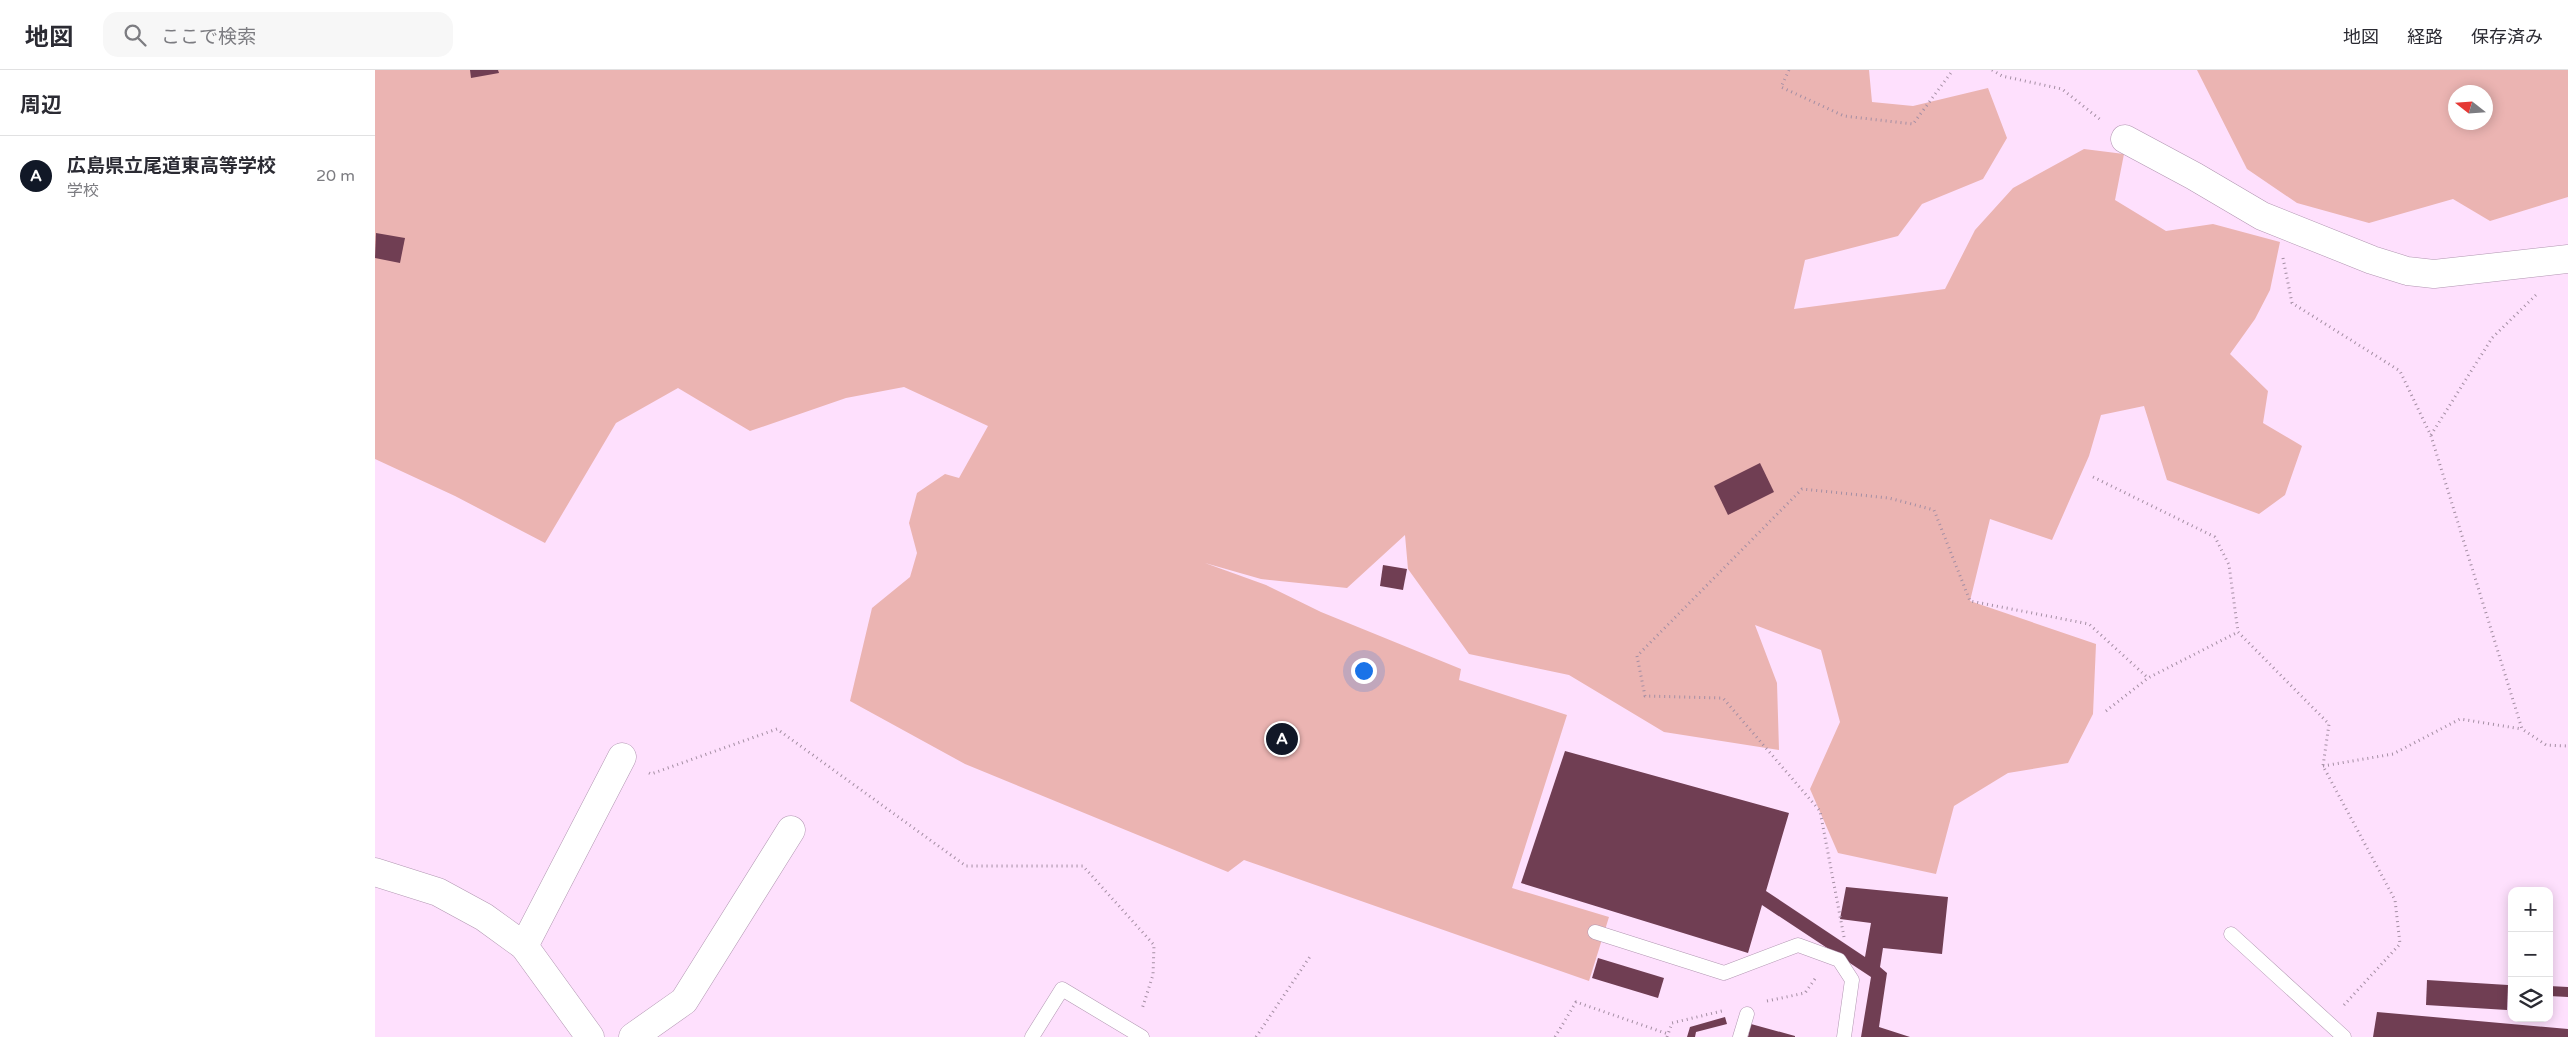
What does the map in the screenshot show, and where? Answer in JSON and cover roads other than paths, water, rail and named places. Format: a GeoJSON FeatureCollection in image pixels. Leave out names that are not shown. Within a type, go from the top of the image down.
{"type":"FeatureCollection","features":[{"type":"Feature","properties":{"kind":"street"},"geometry":{"type":"LineString","coordinates":[[2125,139],[2194,176],[2262,216],[2372,260],[2407,271],[2434,274],[2568,260]]}},
{"type":"Feature","properties":{"kind":"street"},"geometry":{"type":"LineString","coordinates":[[524,946],[622,757]]}},
{"type":"Feature","properties":{"kind":"street"},"geometry":{"type":"LineString","coordinates":[[633,1037],[684,1001],[791,830]]}},
{"type":"Feature","properties":{"kind":"street"},"geometry":{"type":"LineString","coordinates":[[375,872],[438,892],[484,917],[524,946],[590,1037]]}},
{"type":"Feature","properties":{"kind":"lane"},"geometry":{"type":"LineString","coordinates":[[1595,932],[1724,973],[1798,945],[1839,960],[1852,980],[1844,1037]]}},
{"type":"Feature","properties":{"kind":"lane"},"geometry":{"type":"LineString","coordinates":[[2231,934],[2344,1037]]}},
{"type":"Feature","properties":{"kind":"lane"},"geometry":{"type":"LineString","coordinates":[[1032,1037],[1062,989],[1138,1035]]}},
{"type":"Feature","properties":{"kind":"lane"},"geometry":{"type":"LineString","coordinates":[[1740,1037],[1747,1014]]}},
{"type":"Feature","properties":{"kind":"place","name":"広島県立尾道東高等学校"},"geometry":{"type":"Point","coordinates":[1282,739]}}]}
